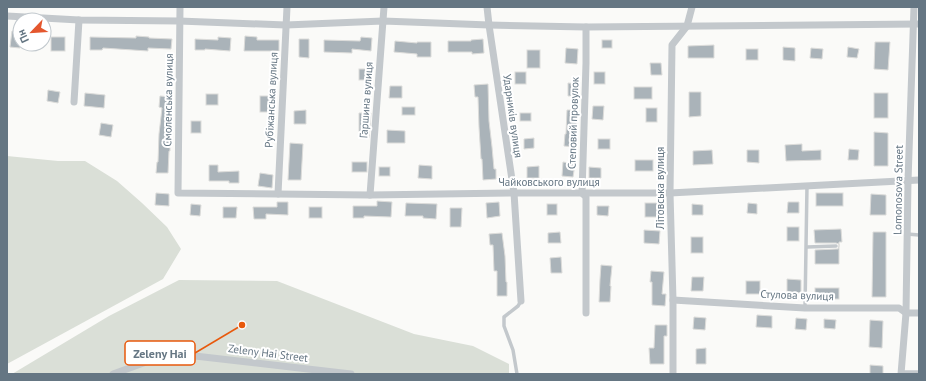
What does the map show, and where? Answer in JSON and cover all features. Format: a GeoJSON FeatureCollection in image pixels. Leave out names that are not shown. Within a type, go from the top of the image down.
{"type":"FeatureCollection","features":[{"type":"Feature","properties":{"kind":"street","name":"Смоленська вулиця"},"geometry":{"type":"LineString","coordinates":[[178,193],[180,7]]}},
{"type":"Feature","properties":{"kind":"street","name":"Рубіжанська вулиця"},"geometry":{"type":"LineString","coordinates":[[278,194],[287,7]]}},
{"type":"Feature","properties":{"kind":"street","name":"Гаршина вулиця"},"geometry":{"type":"LineString","coordinates":[[370,195],[384,7]]}},
{"type":"Feature","properties":{"kind":"street","name":"Ударників вулиця"},"geometry":{"type":"LineString","coordinates":[[487,7],[514,193],[521,301]]}},
{"type":"Feature","properties":{"kind":"street","name":"Літовська вулиця"},"geometry":{"type":"LineString","coordinates":[[673,374],[673,300],[670,192],[672,45],[686,26],[692,7]]}},
{"type":"Feature","properties":{"kind":"street","name":"Lomonosova Street"},"geometry":{"type":"LineString","coordinates":[[901,373],[906,313],[908,181],[916,24],[914,7]]}},
{"type":"Feature","properties":{"kind":"street"},"geometry":{"type":"LineString","coordinates":[[7,16],[79,20],[179,21],[286,25],[383,21],[586,27],[916,24]]}},
{"type":"Feature","properties":{"kind":"street"},"geometry":{"type":"LineString","coordinates":[[74,102],[79,20]]}},
{"type":"Feature","properties":{"kind":"street","name":"Степовий провулок"},"geometry":{"type":"LineString","coordinates":[[586,27],[582,193],[586,197],[586,314]]}},
{"type":"Feature","properties":{"kind":"street","name":"Чайковського вулиця"},"geometry":{"type":"LineString","coordinates":[[178,193],[370,195],[670,192],[919,180]]}},
{"type":"Feature","properties":{"kind":"street","name":"Стулова вулиця"},"geometry":{"type":"LineString","coordinates":[[673,300],[805,308],[899,308],[906,313],[919,313]]}},
{"type":"Feature","properties":{"kind":"street","name":"Zeleny Hai Street"},"geometry":{"type":"LineString","coordinates":[[113,374],[160,357],[195,356],[351,374]]}},
{"type":"Feature","properties":{"kind":"lane"},"geometry":{"type":"LineString","coordinates":[[805,308],[808,186]]}},
{"type":"Feature","properties":{"kind":"lane"},"geometry":{"type":"LineString","coordinates":[[908,234],[919,235]]}},
{"type":"Feature","properties":{"kind":"lane"},"geometry":{"type":"LineString","coordinates":[[806,247],[836,246]]}},
{"type":"Feature","properties":{"kind":"lane"},"geometry":{"type":"LineString","coordinates":[[516,374],[513,350],[504,326],[504,317],[518,306],[521,301]]}},
{"type":"Feature","properties":{"kind":"lane"},"geometry":{"type":"LineString","coordinates":[[901,373],[919,372]]}},
{"type":"Feature","properties":{"kind":"shaded area"},"geometry":{"type":"Polygon","coordinates":[[[7,156],[58,161],[85,161],[117,181],[142,203],[167,227],[181,249],[163,279],[7,364],[7,156]]]}},
{"type":"Feature","properties":{"kind":"shaded area"},"geometry":{"type":"Polygon","coordinates":[[[179,280],[277,281],[414,334],[473,346],[509,364],[509,374],[12,374],[109,316],[179,280]]]}},
{"type":"Feature","properties":{"kind":"building"},"geometry":{"type":"Polygon","coordinates":[[[12,31],[12,47],[10,47],[12,31]]]}},
{"type":"Feature","properties":{"kind":"building"},"geometry":{"type":"Polygon","coordinates":[[[136,36],[172,39],[171,49],[148,48],[148,51],[103,48],[102,50],[90,50],[90,37],[136,38],[136,36]]]}},
{"type":"Feature","properties":{"kind":"building"},"geometry":{"type":"Polygon","coordinates":[[[245,36],[257,37],[257,40],[279,40],[279,51],[244,51],[245,36]]]}},
{"type":"Feature","properties":{"kind":"building"},"geometry":{"type":"Polygon","coordinates":[[[52,37],[65,37],[65,51],[52,51],[52,37]]]}},
{"type":"Feature","properties":{"kind":"building"},"geometry":{"type":"Polygon","coordinates":[[[218,37],[231,38],[230,51],[205,49],[195,50],[195,39],[218,40],[218,37]]]}},
{"type":"Feature","properties":{"kind":"building"},"geometry":{"type":"Polygon","coordinates":[[[361,37],[372,38],[371,51],[352,49],[352,53],[324,52],[324,40],[360,41],[361,37]]]}},
{"type":"Feature","properties":{"kind":"building"},"geometry":{"type":"Polygon","coordinates":[[[299,39],[309,39],[309,58],[299,57],[299,39]]]}},
{"type":"Feature","properties":{"kind":"building"},"geometry":{"type":"Polygon","coordinates":[[[483,39],[484,53],[472,54],[472,52],[448,52],[448,41],[471,41],[483,39]]]}},
{"type":"Feature","properties":{"kind":"building"},"geometry":{"type":"Polygon","coordinates":[[[602,40],[612,40],[612,48],[602,48],[602,40]]]}},
{"type":"Feature","properties":{"kind":"building"},"geometry":{"type":"Polygon","coordinates":[[[395,41],[417,43],[431,42],[431,57],[417,57],[417,54],[394,52],[395,41]]]}},
{"type":"Feature","properties":{"kind":"building"},"geometry":{"type":"Polygon","coordinates":[[[875,42],[890,42],[888,70],[874,69],[875,42]]]}},
{"type":"Feature","properties":{"kind":"building"},"geometry":{"type":"Polygon","coordinates":[[[714,45],[714,58],[688,58],[688,46],[714,45]]]}},
{"type":"Feature","properties":{"kind":"building"},"geometry":{"type":"Polygon","coordinates":[[[783,47],[795,48],[795,61],[783,60],[783,47]]]}},
{"type":"Feature","properties":{"kind":"building"},"geometry":{"type":"Polygon","coordinates":[[[848,47],[859,49],[857,58],[847,57],[848,47]]]}},
{"type":"Feature","properties":{"kind":"building"},"geometry":{"type":"Polygon","coordinates":[[[566,48],[578,49],[577,64],[565,63],[566,48]]]}},
{"type":"Feature","properties":{"kind":"building"},"geometry":{"type":"Polygon","coordinates":[[[811,48],[823,49],[822,59],[810,58],[811,48]]]}},
{"type":"Feature","properties":{"kind":"building"},"geometry":{"type":"Polygon","coordinates":[[[746,49],[758,49],[758,60],[746,60],[746,49]]]}},
{"type":"Feature","properties":{"kind":"building"},"geometry":{"type":"Polygon","coordinates":[[[527,50],[540,50],[540,68],[527,68],[527,50]]]}},
{"type":"Feature","properties":{"kind":"building"},"geometry":{"type":"Polygon","coordinates":[[[650,63],[661,63],[662,75],[651,75],[650,63]]]}},
{"type":"Feature","properties":{"kind":"building"},"geometry":{"type":"Polygon","coordinates":[[[359,69],[372,69],[372,80],[359,80],[359,69]]]}},
{"type":"Feature","properties":{"kind":"building"},"geometry":{"type":"Polygon","coordinates":[[[515,72],[526,72],[526,84],[515,84],[515,72]]]}},
{"type":"Feature","properties":{"kind":"building"},"geometry":{"type":"Polygon","coordinates":[[[594,72],[605,72],[605,84],[594,84],[594,72]]]}},
{"type":"Feature","properties":{"kind":"building"},"geometry":{"type":"Polygon","coordinates":[[[568,83],[578,84],[578,96],[568,96],[568,83]]]}},
{"type":"Feature","properties":{"kind":"building"},"geometry":{"type":"Polygon","coordinates":[[[488,84],[489,121],[496,179],[483,180],[478,97],[475,97],[474,85],[488,84]]]}},
{"type":"Feature","properties":{"kind":"building"},"geometry":{"type":"Polygon","coordinates":[[[390,86],[402,86],[402,98],[389,98],[390,86]]]}},
{"type":"Feature","properties":{"kind":"building"},"geometry":{"type":"Polygon","coordinates":[[[634,87],[652,87],[652,99],[634,99],[634,87]]]}},
{"type":"Feature","properties":{"kind":"building"},"geometry":{"type":"Polygon","coordinates":[[[48,90],[60,92],[58,103],[47,101],[48,90]]]}},
{"type":"Feature","properties":{"kind":"building"},"geometry":{"type":"Polygon","coordinates":[[[689,92],[701,92],[701,116],[689,117],[689,92]]]}},
{"type":"Feature","properties":{"kind":"building"},"geometry":{"type":"Polygon","coordinates":[[[85,93],[105,95],[104,108],[84,106],[85,93]]]}},
{"type":"Feature","properties":{"kind":"building"},"geometry":{"type":"Polygon","coordinates":[[[874,93],[888,93],[888,118],[874,118],[874,93]]]}},
{"type":"Feature","properties":{"kind":"building"},"geometry":{"type":"Polygon","coordinates":[[[206,94],[218,94],[218,105],[206,105],[206,94]]]}},
{"type":"Feature","properties":{"kind":"building"},"geometry":{"type":"Polygon","coordinates":[[[160,96],[171,97],[168,137],[170,137],[170,151],[168,173],[156,173],[162,108],[159,107],[160,96]]]}},
{"type":"Feature","properties":{"kind":"building"},"geometry":{"type":"Polygon","coordinates":[[[260,96],[275,96],[275,112],[260,112],[260,96]]]}},
{"type":"Feature","properties":{"kind":"building"},"geometry":{"type":"Polygon","coordinates":[[[593,106],[604,106],[603,120],[592,119],[593,106]]]}},
{"type":"Feature","properties":{"kind":"building"},"geometry":{"type":"Polygon","coordinates":[[[402,107],[415,107],[415,115],[402,115],[402,107]]]}},
{"type":"Feature","properties":{"kind":"building"},"geometry":{"type":"Polygon","coordinates":[[[646,108],[657,108],[657,122],[646,122],[646,108]]]}},
{"type":"Feature","properties":{"kind":"building"},"geometry":{"type":"Polygon","coordinates":[[[306,110],[306,124],[294,124],[294,111],[306,110]]]}},
{"type":"Feature","properties":{"kind":"building"},"geometry":{"type":"Polygon","coordinates":[[[567,110],[577,110],[576,147],[564,146],[567,110]]]}},
{"type":"Feature","properties":{"kind":"building"},"geometry":{"type":"Polygon","coordinates":[[[359,113],[371,113],[369,138],[359,138],[359,113]]]}},
{"type":"Feature","properties":{"kind":"building"},"geometry":{"type":"Polygon","coordinates":[[[520,113],[531,113],[531,121],[520,121],[520,113]]]}},
{"type":"Feature","properties":{"kind":"building"},"geometry":{"type":"Polygon","coordinates":[[[191,121],[201,121],[201,133],[191,133],[191,121]]]}},
{"type":"Feature","properties":{"kind":"building"},"geometry":{"type":"Polygon","coordinates":[[[101,123],[113,125],[111,137],[99,135],[101,123]]]}},
{"type":"Feature","properties":{"kind":"building"},"geometry":{"type":"Polygon","coordinates":[[[387,130],[405,131],[405,143],[387,143],[387,130]]]}},
{"type":"Feature","properties":{"kind":"building"},"geometry":{"type":"Polygon","coordinates":[[[874,132],[888,133],[888,166],[874,166],[874,132]]]}},
{"type":"Feature","properties":{"kind":"building"},"geometry":{"type":"Polygon","coordinates":[[[534,138],[534,148],[524,149],[524,139],[534,138]]]}},
{"type":"Feature","properties":{"kind":"building"},"geometry":{"type":"Polygon","coordinates":[[[598,139],[610,139],[610,149],[598,149],[598,139]]]}},
{"type":"Feature","properties":{"kind":"building"},"geometry":{"type":"Polygon","coordinates":[[[290,143],[303,144],[301,180],[288,180],[290,143]]]}},
{"type":"Feature","properties":{"kind":"building"},"geometry":{"type":"Polygon","coordinates":[[[802,144],[802,151],[821,150],[821,160],[786,161],[785,145],[802,144]]]}},
{"type":"Feature","properties":{"kind":"building"},"geometry":{"type":"Polygon","coordinates":[[[849,149],[859,150],[858,160],[848,160],[849,149]]]}},
{"type":"Feature","properties":{"kind":"building"},"geometry":{"type":"Polygon","coordinates":[[[712,150],[713,164],[693,165],[693,151],[712,150]]]}},
{"type":"Feature","properties":{"kind":"building"},"geometry":{"type":"Polygon","coordinates":[[[747,150],[759,150],[759,163],[747,162],[747,150]]]}},
{"type":"Feature","properties":{"kind":"building"},"geometry":{"type":"Polygon","coordinates":[[[635,160],[653,160],[653,171],[635,171],[635,160]]]}},
{"type":"Feature","properties":{"kind":"building"},"geometry":{"type":"Polygon","coordinates":[[[352,162],[367,162],[367,172],[352,172],[352,162]]]}},
{"type":"Feature","properties":{"kind":"building"},"geometry":{"type":"Polygon","coordinates":[[[563,162],[575,164],[573,177],[562,176],[563,162]]]}},
{"type":"Feature","properties":{"kind":"building"},"geometry":{"type":"Polygon","coordinates":[[[209,165],[218,165],[218,172],[239,171],[239,183],[229,183],[229,181],[209,181],[209,165]]]}},
{"type":"Feature","properties":{"kind":"building"},"geometry":{"type":"Polygon","coordinates":[[[419,165],[432,166],[432,179],[418,178],[419,165]]]}},
{"type":"Feature","properties":{"kind":"building"},"geometry":{"type":"Polygon","coordinates":[[[539,166],[539,178],[527,178],[527,167],[539,166]]]}},
{"type":"Feature","properties":{"kind":"building"},"geometry":{"type":"Polygon","coordinates":[[[379,167],[390,167],[390,176],[379,176],[379,167]]]}},
{"type":"Feature","properties":{"kind":"building"},"geometry":{"type":"Polygon","coordinates":[[[589,167],[601,168],[601,178],[589,178],[589,167]]]}},
{"type":"Feature","properties":{"kind":"building"},"geometry":{"type":"Polygon","coordinates":[[[260,173],[273,175],[272,188],[258,186],[260,173]]]}},
{"type":"Feature","properties":{"kind":"building"},"geometry":{"type":"Polygon","coordinates":[[[156,193],[169,194],[169,206],[155,205],[156,193]]]}},
{"type":"Feature","properties":{"kind":"building"},"geometry":{"type":"Polygon","coordinates":[[[816,193],[843,193],[843,206],[816,206],[816,193]]]}},
{"type":"Feature","properties":{"kind":"building"},"geometry":{"type":"Polygon","coordinates":[[[871,194],[886,195],[886,215],[870,215],[871,194]]]}},
{"type":"Feature","properties":{"kind":"building"},"geometry":{"type":"Polygon","coordinates":[[[377,201],[392,202],[391,217],[364,216],[364,218],[353,218],[353,206],[377,206],[377,201]]]}},
{"type":"Feature","properties":{"kind":"building"},"geometry":{"type":"Polygon","coordinates":[[[277,202],[288,202],[288,215],[266,214],[266,219],[254,219],[253,207],[277,207],[277,202]]]}},
{"type":"Feature","properties":{"kind":"building"},"geometry":{"type":"Polygon","coordinates":[[[499,202],[500,216],[487,218],[486,203],[499,202]]]}},
{"type":"Feature","properties":{"kind":"building"},"geometry":{"type":"Polygon","coordinates":[[[788,202],[799,202],[799,213],[787,213],[788,202]]]}},
{"type":"Feature","properties":{"kind":"building"},"geometry":{"type":"Polygon","coordinates":[[[406,203],[437,204],[436,219],[423,218],[423,216],[405,216],[406,203]]]}},
{"type":"Feature","properties":{"kind":"building"},"geometry":{"type":"Polygon","coordinates":[[[645,203],[658,203],[658,217],[645,217],[645,203]]]}},
{"type":"Feature","properties":{"kind":"building"},"geometry":{"type":"Polygon","coordinates":[[[748,203],[757,204],[757,214],[747,213],[748,203]]]}},
{"type":"Feature","properties":{"kind":"building"},"geometry":{"type":"Polygon","coordinates":[[[191,204],[201,205],[200,216],[190,215],[191,204]]]}},
{"type":"Feature","properties":{"kind":"building"},"geometry":{"type":"Polygon","coordinates":[[[547,204],[557,204],[557,215],[547,215],[547,204]]]}},
{"type":"Feature","properties":{"kind":"building"},"geometry":{"type":"Polygon","coordinates":[[[692,204],[703,205],[703,215],[692,215],[692,204]]]}},
{"type":"Feature","properties":{"kind":"building"},"geometry":{"type":"Polygon","coordinates":[[[597,206],[609,206],[608,216],[597,215],[597,206]]]}},
{"type":"Feature","properties":{"kind":"building"},"geometry":{"type":"Polygon","coordinates":[[[223,207],[237,207],[236,218],[223,218],[223,207]]]}},
{"type":"Feature","properties":{"kind":"building"},"geometry":{"type":"Polygon","coordinates":[[[309,207],[322,207],[322,218],[309,218],[309,207]]]}},
{"type":"Feature","properties":{"kind":"building"},"geometry":{"type":"Polygon","coordinates":[[[450,208],[462,208],[461,227],[450,227],[450,208]]]}},
{"type":"Feature","properties":{"kind":"building"},"geometry":{"type":"Polygon","coordinates":[[[787,227],[799,227],[799,241],[787,241],[787,227]]]}},
{"type":"Feature","properties":{"kind":"building"},"geometry":{"type":"Polygon","coordinates":[[[841,229],[842,242],[839,242],[839,244],[815,243],[814,230],[841,229]]]}},
{"type":"Feature","properties":{"kind":"building"},"geometry":{"type":"Polygon","coordinates":[[[644,230],[660,231],[659,244],[644,243],[644,230]]]}},
{"type":"Feature","properties":{"kind":"building"},"geometry":{"type":"Polygon","coordinates":[[[560,232],[561,243],[548,243],[548,233],[560,232]]]}},
{"type":"Feature","properties":{"kind":"building"},"geometry":{"type":"Polygon","coordinates":[[[873,232],[886,232],[886,297],[872,297],[873,232]]]}},
{"type":"Feature","properties":{"kind":"building"},"geometry":{"type":"Polygon","coordinates":[[[502,233],[507,296],[497,296],[497,271],[494,271],[493,245],[490,245],[489,234],[502,233]]]}},
{"type":"Feature","properties":{"kind":"building"},"geometry":{"type":"Polygon","coordinates":[[[691,237],[703,237],[703,253],[691,253],[691,237]]]}},
{"type":"Feature","properties":{"kind":"building"},"geometry":{"type":"Polygon","coordinates":[[[839,246],[839,264],[815,264],[815,250],[838,249],[839,246]]]}},
{"type":"Feature","properties":{"kind":"building"},"geometry":{"type":"Polygon","coordinates":[[[561,257],[562,273],[551,273],[550,258],[561,257]]]}},
{"type":"Feature","properties":{"kind":"building"},"geometry":{"type":"Polygon","coordinates":[[[601,265],[612,266],[610,302],[599,302],[601,265]]]}},
{"type":"Feature","properties":{"kind":"building"},"geometry":{"type":"Polygon","coordinates":[[[651,271],[664,272],[662,294],[666,294],[665,306],[652,305],[652,282],[650,282],[651,271]]]}},
{"type":"Feature","properties":{"kind":"building"},"geometry":{"type":"Polygon","coordinates":[[[692,277],[704,277],[703,291],[691,291],[692,277]]]}},
{"type":"Feature","properties":{"kind":"building"},"geometry":{"type":"Polygon","coordinates":[[[787,279],[801,280],[801,293],[787,292],[787,279]]]}},
{"type":"Feature","properties":{"kind":"building"},"geometry":{"type":"Polygon","coordinates":[[[746,281],[760,281],[760,294],[746,294],[746,281]]]}},
{"type":"Feature","properties":{"kind":"building"},"geometry":{"type":"Polygon","coordinates":[[[815,288],[839,288],[839,299],[815,299],[815,288]]]}},
{"type":"Feature","properties":{"kind":"building"},"geometry":{"type":"Polygon","coordinates":[[[757,315],[772,316],[772,328],[756,327],[757,315]]]}},
{"type":"Feature","properties":{"kind":"building"},"geometry":{"type":"Polygon","coordinates":[[[694,317],[706,318],[705,330],[693,329],[694,317]]]}},
{"type":"Feature","properties":{"kind":"building"},"geometry":{"type":"Polygon","coordinates":[[[796,318],[807,319],[806,330],[795,329],[796,318]]]}},
{"type":"Feature","properties":{"kind":"building"},"geometry":{"type":"Polygon","coordinates":[[[824,319],[836,320],[835,329],[824,328],[824,319]]]}},
{"type":"Feature","properties":{"kind":"building"},"geometry":{"type":"Polygon","coordinates":[[[870,320],[883,321],[882,348],[869,347],[870,320]]]}},
{"type":"Feature","properties":{"kind":"building"},"geometry":{"type":"Polygon","coordinates":[[[655,325],[667,325],[667,336],[664,336],[664,364],[650,364],[649,348],[654,348],[655,325]]]}},
{"type":"Feature","properties":{"kind":"building"},"geometry":{"type":"Polygon","coordinates":[[[706,348],[706,364],[696,364],[696,349],[706,348]]]}},
{"type":"Feature","properties":{"kind":"building"},"geometry":{"type":"Polygon","coordinates":[[[870,365],[883,366],[883,374],[870,374],[870,365]]]}},
{"type":"Feature","properties":{"kind":"place","name":"Zeleny Hai"},"geometry":{"type":"Point","coordinates":[242,325]}}]}
